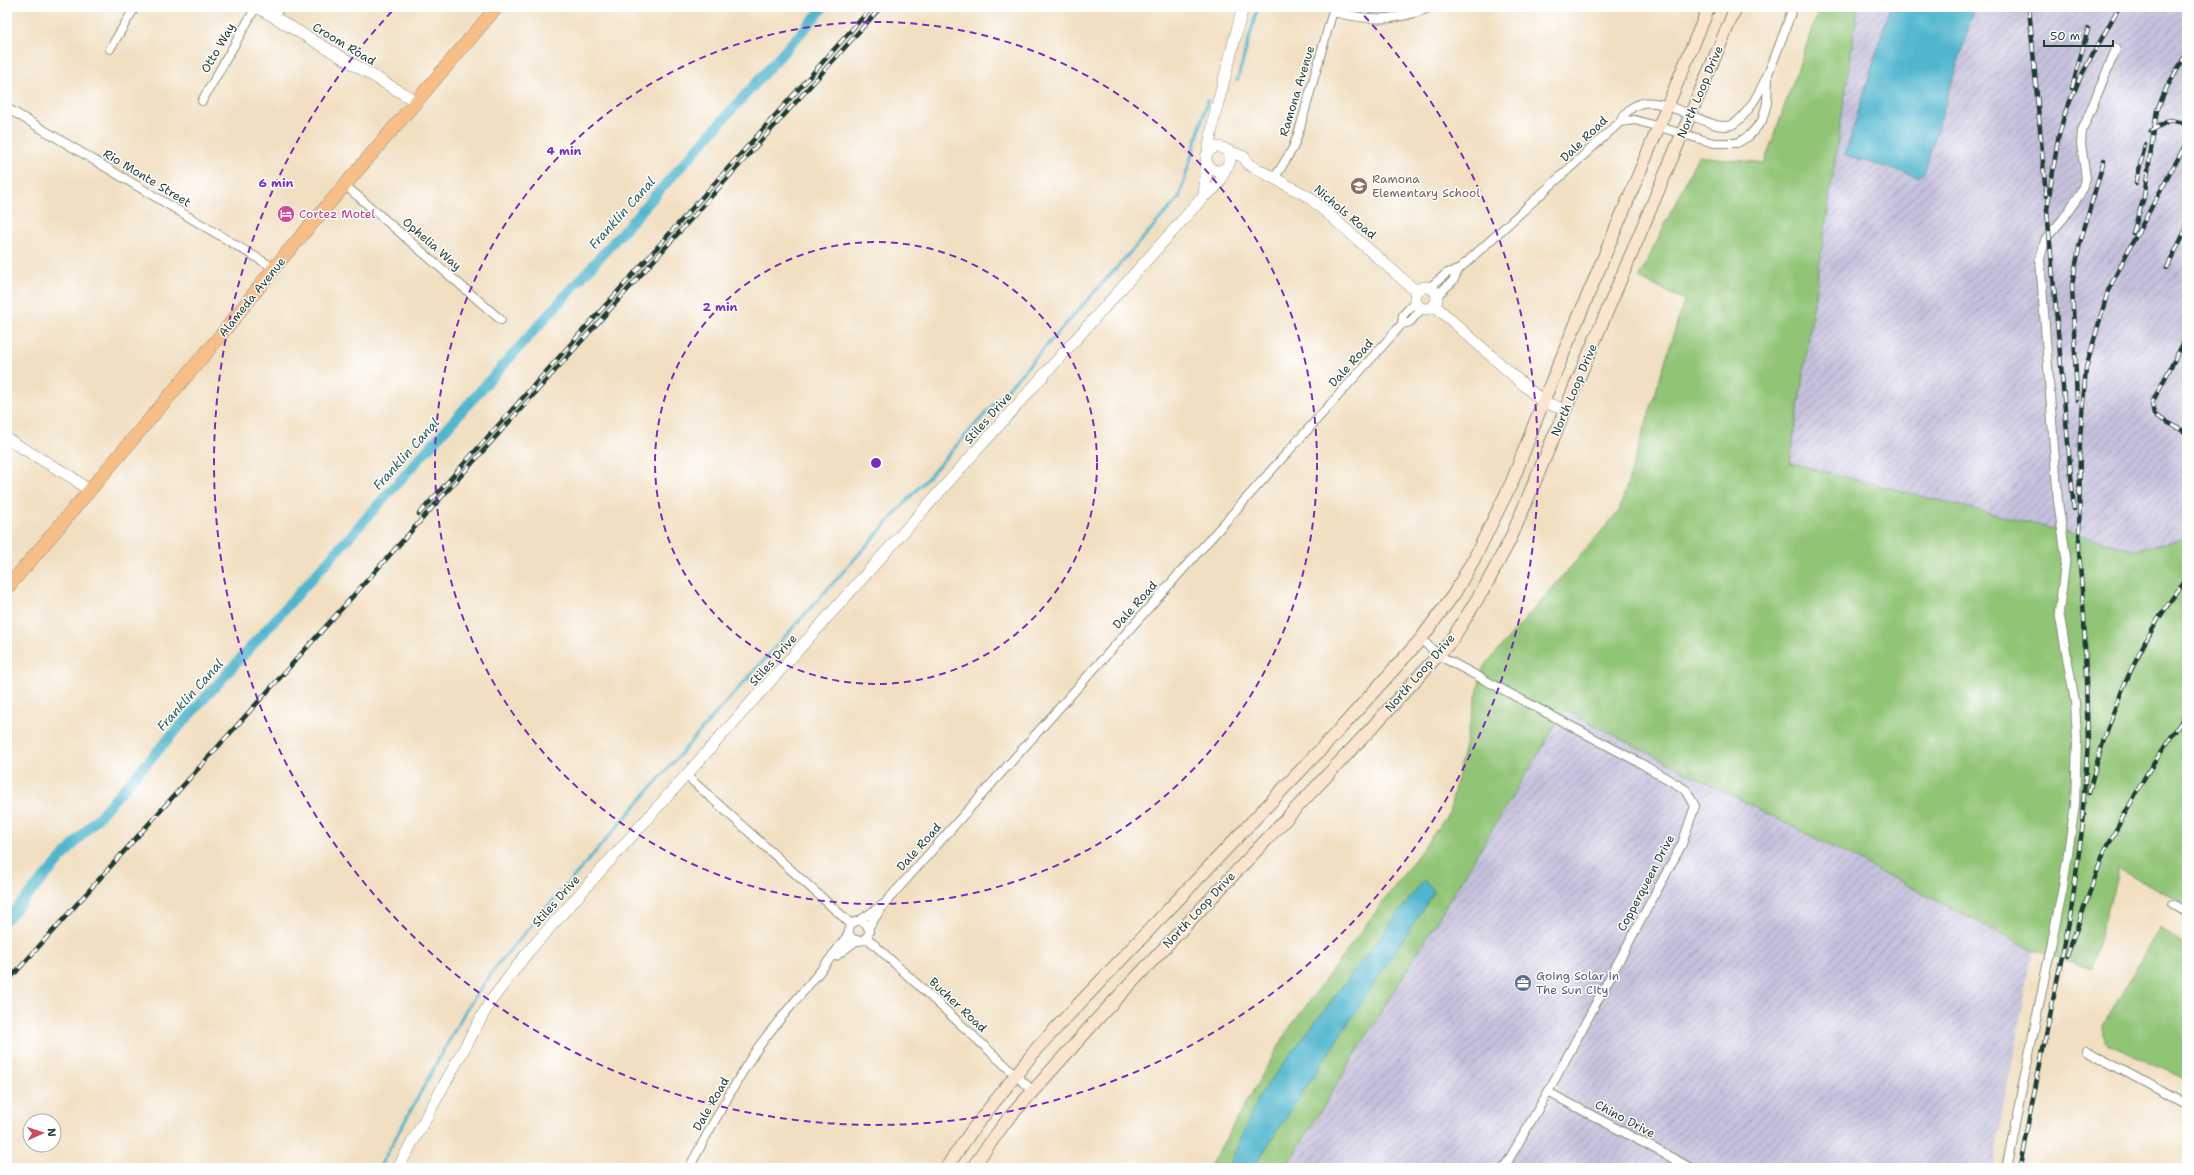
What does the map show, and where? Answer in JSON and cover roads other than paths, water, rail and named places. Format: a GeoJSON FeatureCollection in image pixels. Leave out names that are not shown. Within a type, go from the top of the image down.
{"type":"FeatureCollection","features":[{"type":"Feature","properties":{"kind":"main road","name":"Alameda Avenue"},"geometry":{"type":"LineString","coordinates":[[7,588],[88,490],[221,335],[274,268],[346,186],[497,7]]}},
{"type":"Feature","properties":{"kind":"main road","name":"North Loop Drive"},"geometry":{"type":"LineString","coordinates":[[946,1168],[970,1133],[1015,1074],[1061,1021],[1341,728],[1421,639],[1454,594],[1475,558],[1512,482],[1543,402],[1709,7]]}},
{"type":"Feature","properties":{"kind":"main road","name":"North Loop Drive"},"geometry":{"type":"LineString","coordinates":[[972,1168],[1006,1120],[1234,872],[1451,641],[1472,608],[1510,540],[1736,7]]}},
{"type":"Feature","properties":{"kind":"main road"},"geometry":{"type":"LineString","coordinates":[[1218,857],[1234,872]]}},
{"type":"Feature","properties":{"kind":"street"},"geometry":{"type":"LineString","coordinates":[[110,48],[135,7]]}},
{"type":"Feature","properties":{"kind":"street","name":"Croom Road"},"geometry":{"type":"LineString","coordinates":[[256,7],[417,102]]}},
{"type":"Feature","properties":{"kind":"street","name":"Otto Way"},"geometry":{"type":"LineString","coordinates":[[202,102],[256,7]]}},
{"type":"Feature","properties":{"kind":"street"},"geometry":{"type":"LineString","coordinates":[[274,17],[280,7]]}},
{"type":"Feature","properties":{"kind":"street"},"geometry":{"type":"LineString","coordinates":[[1204,196],[1207,164],[1206,156],[1213,129],[1214,118],[1243,7]]}},
{"type":"Feature","properties":{"kind":"street"},"geometry":{"type":"LineString","coordinates":[[1334,9],[1375,19],[1392,19],[1411,15],[1431,7]]}},
{"type":"Feature","properties":{"kind":"street","name":"Dale Road"},"geometry":{"type":"LineString","coordinates":[[1433,297],[1453,281],[1458,270],[1620,122],[1626,111],[1638,104],[1643,103],[1667,106],[1716,124],[1733,125],[1753,101],[1768,74],[1793,7]]}},
{"type":"Feature","properties":{"kind":"street","name":"Ramona Avenue"},"geometry":{"type":"LineString","coordinates":[[1274,179],[1293,148],[1334,9]]}},
{"type":"Feature","properties":{"kind":"street"},"geometry":{"type":"LineString","coordinates":[[2006,1168],[2063,887],[2075,798],[2077,740],[2075,702],[2059,612],[2066,556],[2065,541],[2058,502],[2040,259],[2045,240],[2063,219],[2080,194],[2086,178],[2080,144],[2082,131],[2116,49]]}},
{"type":"Feature","properties":{"kind":"street","name":"Dale Road"},"geometry":{"type":"LineString","coordinates":[[1620,122],[1635,120],[1724,144],[1737,143],[1749,136],[1757,128],[1765,113],[1768,98],[1768,74]]}},
{"type":"Feature","properties":{"kind":"street","name":"Rio Monte Street"},"geometry":{"type":"LineString","coordinates":[[7,108],[274,268]]}},
{"type":"Feature","properties":{"kind":"street"},"geometry":{"type":"LineString","coordinates":[[1213,129],[1230,157],[1227,167]]}},
{"type":"Feature","properties":{"kind":"street"},"geometry":{"type":"LineString","coordinates":[[1208,151],[1216,147],[1226,150]]}},
{"type":"Feature","properties":{"kind":"street","name":"Nichols Road"},"geometry":{"type":"LineString","coordinates":[[1226,150],[1244,157],[1248,164],[1309,198],[1418,301]]}},
{"type":"Feature","properties":{"kind":"street"},"geometry":{"type":"LineString","coordinates":[[1207,164],[1211,169],[1216,171],[1227,167],[1248,164]]}},
{"type":"Feature","properties":{"kind":"street","name":"Stiles Drive"},"geometry":{"type":"LineString","coordinates":[[398,1168],[490,1002],[528,952],[687,776],[1204,196],[1220,183],[1227,167]]}},
{"type":"Feature","properties":{"kind":"street","name":"Ophelia Way"},"geometry":{"type":"LineString","coordinates":[[346,186],[501,320]]}},
{"type":"Feature","properties":{"kind":"street"},"geometry":{"type":"LineString","coordinates":[[1433,297],[1431,308],[1418,301],[1420,289],[1433,297],[1543,402],[1566,410]]}},
{"type":"Feature","properties":{"kind":"street","name":"Dale Road"},"geometry":{"type":"LineString","coordinates":[[868,928],[886,902],[1402,324],[1403,315],[1418,301]]}},
{"type":"Feature","properties":{"kind":"street"},"geometry":{"type":"LineString","coordinates":[[7,439],[73,478],[88,490]]}},
{"type":"Feature","properties":{"kind":"street","name":"Copperqueen Drive"},"geometry":{"type":"LineString","coordinates":[[1421,639],[1438,655],[1642,764],[1686,790],[1695,806],[1682,844],[1548,1092],[1504,1168]]}},
{"type":"Feature","properties":{"kind":"street"},"geometry":{"type":"LineString","coordinates":[[687,776],[855,922],[865,923],[868,928],[866,937],[857,940],[851,938],[849,933],[855,922]]}},
{"type":"Feature","properties":{"kind":"street","name":"Dale Road"},"geometry":{"type":"LineString","coordinates":[[855,922],[886,902]]}},
{"type":"Feature","properties":{"kind":"street"},"geometry":{"type":"LineString","coordinates":[[2173,904],[2187,913]]}},
{"type":"Feature","properties":{"kind":"street","name":"Dale Road"},"geometry":{"type":"LineString","coordinates":[[689,1168],[718,1114],[756,1051],[832,959],[849,933]]}},
{"type":"Feature","properties":{"kind":"street","name":"Bucher Road"},"geometry":{"type":"LineString","coordinates":[[866,937],[1033,1091]]}},
{"type":"Feature","properties":{"kind":"street","name":"Dale Road"},"geometry":{"type":"LineString","coordinates":[[832,959],[857,940]]}},
{"type":"Feature","properties":{"kind":"street"},"geometry":{"type":"LineString","coordinates":[[2085,1050],[2187,1105]]}},
{"type":"Feature","properties":{"kind":"street","name":"Chino Drive"},"geometry":{"type":"LineString","coordinates":[[1548,1092],[1691,1168]]}},
{"type":"Feature","properties":{"kind":"water"},"geometry":{"type":"Polygon","coordinates":[[[1890,7],[1975,7],[1924,173],[1918,177],[1845,155],[1890,7]]]}},
{"type":"Feature","properties":{"kind":"water"},"geometry":{"type":"Polygon","coordinates":[[[1424,880],[1434,892],[1253,1168],[1228,1168],[1260,1094],[1424,880]]]}},
{"type":"Feature","properties":{"kind":"waterway","name":"Franklin Canal"},"geometry":{"type":"LineString","coordinates":[[7,919],[824,7]]}},
{"type":"Feature","properties":{"kind":"waterway"},"geometry":{"type":"LineString","coordinates":[[1237,81],[1258,7]]}},
{"type":"Feature","properties":{"kind":"waterway"},"geometry":{"type":"LineString","coordinates":[[379,1168],[467,1008],[498,964],[710,720],[1179,198],[1208,100]]}},
{"type":"Feature","properties":{"kind":"railway"},"geometry":{"type":"LineString","coordinates":[[419,514],[872,7]]}},
{"type":"Feature","properties":{"kind":"railway"},"geometry":{"type":"LineString","coordinates":[[7,982],[881,7]]}},
{"type":"Feature","properties":{"kind":"railway"},"geometry":{"type":"LineString","coordinates":[[2029,7],[2046,196]]}},
{"type":"Feature","properties":{"kind":"railway"},"geometry":{"type":"LineString","coordinates":[[2074,509],[2047,210],[2058,139],[2065,113],[2080,78],[2119,7]]}},
{"type":"Feature","properties":{"kind":"railway"},"geometry":{"type":"LineString","coordinates":[[2072,88],[2088,29]]}},
{"type":"Feature","properties":{"kind":"railway"},"geometry":{"type":"LineString","coordinates":[[2133,233],[2144,197],[2157,110],[2167,87],[2187,53]]}},
{"type":"Feature","properties":{"kind":"railway"},"geometry":{"type":"LineString","coordinates":[[2151,131],[2170,120],[2187,124]]}},
{"type":"Feature","properties":{"kind":"railway"},"geometry":{"type":"LineString","coordinates":[[2082,820],[2088,743],[2084,617],[2079,551],[2080,438],[2086,368],[2108,291],[2187,142]]}},
{"type":"Feature","properties":{"kind":"railway"},"geometry":{"type":"LineString","coordinates":[[2136,183],[2145,145]]}},
{"type":"Feature","properties":{"kind":"railway"},"geometry":{"type":"LineString","coordinates":[[2077,400],[2072,285],[2080,243],[2104,160]]}},
{"type":"Feature","properties":{"kind":"railway"},"geometry":{"type":"LineString","coordinates":[[2167,268],[2187,227]]}},
{"type":"Feature","properties":{"kind":"railway"},"geometry":{"type":"LineString","coordinates":[[2187,336],[2152,403],[2154,414],[2187,433]]}},
{"type":"Feature","properties":{"kind":"railway"},"geometry":{"type":"LineString","coordinates":[[2089,792],[2105,735],[2126,680],[2153,627],[2187,579]]}},
{"type":"Feature","properties":{"kind":"railway"},"geometry":{"type":"LineString","coordinates":[[2067,956],[2104,852],[2146,775],[2187,713]]}},
{"type":"Feature","properties":{"kind":"railway"},"geometry":{"type":"LineString","coordinates":[[2019,1168],[2071,912],[2084,815]]}},
{"type":"Feature","properties":{"kind":"place","name":"Ramona Elementary School"},"geometry":{"type":"Point","coordinates":[1359,186]}},
{"type":"Feature","properties":{"kind":"place","name":"Cortez Motel"},"geometry":{"type":"Point","coordinates":[286,214]}},
{"type":"Feature","properties":{"kind":"place","name":"Going Solar in The Sun City"},"geometry":{"type":"Point","coordinates":[1523,983]}}]}
